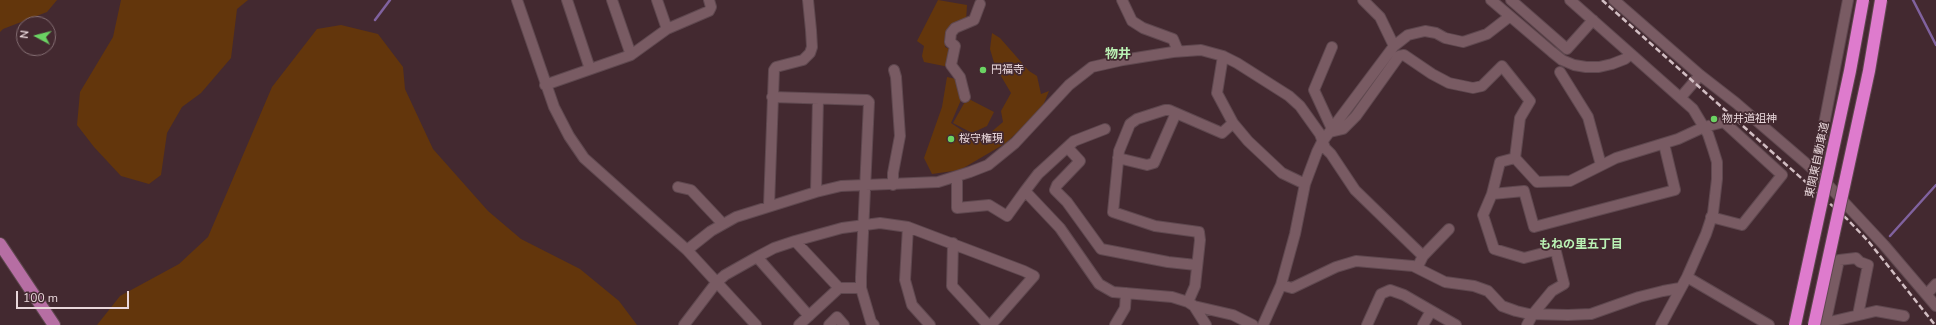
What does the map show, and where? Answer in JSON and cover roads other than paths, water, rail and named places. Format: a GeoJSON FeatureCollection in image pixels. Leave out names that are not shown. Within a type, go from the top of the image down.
{"type":"FeatureCollection","features":[{"type":"Feature","properties":{"kind":"highway","name":"東関東自動車道"},"geometry":{"type":"LineString","coordinates":[[1795,325],[1850,71],[1863,0]]}},
{"type":"Feature","properties":{"kind":"highway"},"geometry":{"type":"LineString","coordinates":[[1821,324],[1881,0]]}},
{"type":"Feature","properties":{"kind":"main road"},"geometry":{"type":"LineString","coordinates":[[0,244],[54,325]]}},
{"type":"Feature","properties":{"kind":"street"},"geometry":{"type":"LineString","coordinates":[[517,0],[554,108],[569,136],[584,158],[687,250],[756,325]]}},
{"type":"Feature","properties":{"kind":"street"},"geometry":{"type":"LineString","coordinates":[[567,0],[590,69]]}},
{"type":"Feature","properties":{"kind":"street"},"geometry":{"type":"LineString","coordinates":[[612,0],[631,55]]}},
{"type":"Feature","properties":{"kind":"street"},"geometry":{"type":"LineString","coordinates":[[657,0],[667,30]]}},
{"type":"Feature","properties":{"kind":"street"},"geometry":{"type":"LineString","coordinates":[[545,85],[631,55],[667,30],[709,11],[711,7],[709,0]]}},
{"type":"Feature","properties":{"kind":"street"},"geometry":{"type":"LineString","coordinates":[[769,206],[774,70],[776,67],[804,60],[810,53],[812,47],[812,30],[808,0]]}},
{"type":"Feature","properties":{"kind":"street"},"geometry":{"type":"LineString","coordinates":[[1122,0],[1132,21],[1143,28],[1173,39],[1178,51]]}},
{"type":"Feature","properties":{"kind":"street"},"geometry":{"type":"LineString","coordinates":[[1363,0],[1380,17],[1394,46]]}},
{"type":"Feature","properties":{"kind":"street"},"geometry":{"type":"LineString","coordinates":[[1491,0],[1509,17],[1562,60],[1586,67],[1599,67],[1625,59],[1631,54]]}},
{"type":"Feature","properties":{"kind":"street"},"geometry":{"type":"LineString","coordinates":[[1511,0],[1567,49],[1593,20]]}},
{"type":"Feature","properties":{"kind":"street"},"geometry":{"type":"LineString","coordinates":[[1570,0],[1693,109],[1704,127],[1713,149],[1716,162],[1716,197],[1712,217],[1687,277],[1661,325]]}},
{"type":"Feature","properties":{"kind":"street"},"geometry":{"type":"LineString","coordinates":[[1614,0],[1700,75],[1736,103],[1815,171],[1927,294],[1936,306]]}},
{"type":"Feature","properties":{"kind":"street"},"geometry":{"type":"LineString","coordinates":[[1815,171],[1848,0]]}},
{"type":"Feature","properties":{"kind":"street"},"geometry":{"type":"LineString","coordinates":[[965,97],[960,77],[951,65],[955,46],[950,42],[951,33],[955,28],[974,20],[980,4]]}},
{"type":"Feature","properties":{"kind":"street"},"geometry":{"type":"LineString","coordinates":[[1263,325],[1281,285],[1295,234],[1305,184],[1322,142],[1394,46],[1408,35],[1425,31],[1436,32],[1446,38],[1464,42],[1487,34],[1509,17]]}},
{"type":"Feature","properties":{"kind":"street"},"geometry":{"type":"LineString","coordinates":[[1331,130],[1314,90],[1332,47]]}},
{"type":"Feature","properties":{"kind":"street"},"geometry":{"type":"LineString","coordinates":[[687,250],[711,231],[736,217],[816,192],[841,186],[938,182],[957,177],[988,165],[1015,143],[1069,84],[1092,67],[1104,63],[1178,51],[1201,50],[1223,56],[1289,96],[1310,117],[1320,134],[1322,142],[1356,190],[1423,256]]}},
{"type":"Feature","properties":{"kind":"street"},"geometry":{"type":"LineString","coordinates":[[1331,130],[1343,129],[1356,116],[1399,56],[1404,55],[1432,74],[1449,82],[1473,88],[1482,86],[1502,66],[1530,101],[1520,118],[1515,158],[1537,182],[1570,181],[1616,158],[1678,140],[1704,127],[1724,122],[1782,175],[1742,226],[1712,217]]}},
{"type":"Feature","properties":{"kind":"street"},"geometry":{"type":"LineString","coordinates":[[1223,56],[1217,94],[1233,123],[1248,141],[1282,173],[1305,184]]}},
{"type":"Feature","properties":{"kind":"street"},"geometry":{"type":"LineString","coordinates":[[893,185],[893,173],[900,136],[896,77],[894,70]]}},
{"type":"Feature","properties":{"kind":"street"},"geometry":{"type":"LineString","coordinates":[[1560,72],[1588,117],[1601,165]]}},
{"type":"Feature","properties":{"kind":"street"},"geometry":{"type":"LineString","coordinates":[[1681,97],[1700,75]]}},
{"type":"Feature","properties":{"kind":"street"},"geometry":{"type":"LineString","coordinates":[[772,97],[867,100],[869,102],[861,288],[871,322],[874,325]]}},
{"type":"Feature","properties":{"kind":"street"},"geometry":{"type":"LineString","coordinates":[[816,192],[818,98]]}},
{"type":"Feature","properties":{"kind":"street"},"geometry":{"type":"LineString","coordinates":[[1206,325],[1191,304],[1195,286],[1196,265],[1200,240],[1199,232],[1155,226],[1113,212],[1119,150],[1130,124],[1137,119],[1165,110],[1222,132],[1233,123]]}},
{"type":"Feature","properties":{"kind":"street"},"geometry":{"type":"LineString","coordinates":[[1118,158],[1147,165],[1154,163],[1176,113]]}},
{"type":"Feature","properties":{"kind":"street"},"geometry":{"type":"LineString","coordinates":[[957,177],[957,208],[989,205],[1007,216],[1038,174],[1074,141],[1105,129]]}},
{"type":"Feature","properties":{"kind":"street"},"geometry":{"type":"LineString","coordinates":[[1492,194],[1524,191],[1534,227],[1675,190],[1664,144]]}},
{"type":"Feature","properties":{"kind":"street"},"geometry":{"type":"LineString","coordinates":[[1068,148],[1080,161],[1057,185],[1055,190],[1067,202],[1101,249],[1168,262],[1196,265]]}},
{"type":"Feature","properties":{"kind":"street"},"geometry":{"type":"LineString","coordinates":[[1515,158],[1500,162],[1492,194],[1483,215],[1494,249],[1524,258],[1551,251],[1556,252],[1564,284],[1552,290],[1533,314],[1527,325]]}},
{"type":"Feature","properties":{"kind":"street"},"geometry":{"type":"LineString","coordinates":[[678,187],[691,190],[723,224]]}},
{"type":"Feature","properties":{"kind":"street"},"geometry":{"type":"LineString","coordinates":[[1025,191],[1060,228],[1099,284],[1113,292],[1172,297],[1191,304],[1233,315],[1253,325]]}},
{"type":"Feature","properties":{"kind":"street"},"geometry":{"type":"LineString","coordinates":[[688,324],[716,283],[725,275],[774,248],[795,241],[864,224],[880,223],[908,227],[952,243],[1024,271],[1034,276],[990,325],[952,286],[952,243]]}},
{"type":"Feature","properties":{"kind":"street"},"geometry":{"type":"LineString","coordinates":[[908,227],[905,280],[912,305],[930,325]]}},
{"type":"Feature","properties":{"kind":"street"},"geometry":{"type":"LineString","coordinates":[[1417,268],[1423,256],[1449,229]]}},
{"type":"Feature","properties":{"kind":"street"},"geometry":{"type":"LineString","coordinates":[[795,241],[839,288]]}},
{"type":"Feature","properties":{"kind":"street"},"geometry":{"type":"LineString","coordinates":[[757,257],[809,316]]}},
{"type":"Feature","properties":{"kind":"street"},"geometry":{"type":"LineString","coordinates":[[1858,315],[1868,265],[1860,262],[1856,258],[1839,260],[1821,324],[1876,311],[1904,316]]}},
{"type":"Feature","properties":{"kind":"street"},"geometry":{"type":"LineString","coordinates":[[1281,285],[1292,288],[1336,267],[1356,261],[1413,266],[1445,282],[1474,286],[1488,291],[1502,306],[1516,311],[1533,314],[1568,315],[1591,314],[1638,297],[1664,290],[1680,288]]}},
{"type":"Feature","properties":{"kind":"street"},"geometry":{"type":"LineString","coordinates":[[1687,277],[1769,325]]}},
{"type":"Feature","properties":{"kind":"street"},"geometry":{"type":"LineString","coordinates":[[1927,294],[1936,284]]}},
{"type":"Feature","properties":{"kind":"street"},"geometry":{"type":"LineString","coordinates":[[799,325],[839,288],[861,288]]}},
{"type":"Feature","properties":{"kind":"street"},"geometry":{"type":"LineString","coordinates":[[1367,325],[1381,294],[1390,290],[1404,295],[1456,325]]}},
{"type":"Feature","properties":{"kind":"street"},"geometry":{"type":"LineString","coordinates":[[1115,325],[1125,308],[1126,293]]}},
{"type":"Feature","properties":{"kind":"street"},"geometry":{"type":"LineString","coordinates":[[1423,325],[1431,311]]}},
{"type":"Feature","properties":{"kind":"street"},"geometry":{"type":"LineString","coordinates":[[829,325],[837,317],[844,325]]}},
{"type":"Feature","properties":{"kind":"waterway"},"geometry":{"type":"LineString","coordinates":[[375,20],[390,0]]}},
{"type":"Feature","properties":{"kind":"waterway"},"geometry":{"type":"LineString","coordinates":[[1913,0],[1936,45]]}},
{"type":"Feature","properties":{"kind":"waterway"},"geometry":{"type":"LineString","coordinates":[[1890,236],[1936,185]]}},
{"type":"Feature","properties":{"kind":"railway"},"geometry":{"type":"LineString","coordinates":[[1602,0],[1847,219],[1869,242],[1935,325]]}},
{"type":"Feature","properties":{"kind":"place","name":"円福寺"},"geometry":{"type":"Point","coordinates":[983,70]}},
{"type":"Feature","properties":{"kind":"place","name":"物井道祖神"},"geometry":{"type":"Point","coordinates":[1714,119]}},
{"type":"Feature","properties":{"kind":"place","name":"桜守権現"},"geometry":{"type":"Point","coordinates":[951,139]}},
{"type":"Feature","properties":{"kind":"district","name":"物井"},"geometry":{"type":"Point","coordinates":[1118,55]}},
{"type":"Feature","properties":{"kind":"district","name":"もねの里五丁目"},"geometry":{"type":"Point","coordinates":[1581,245]}}]}
